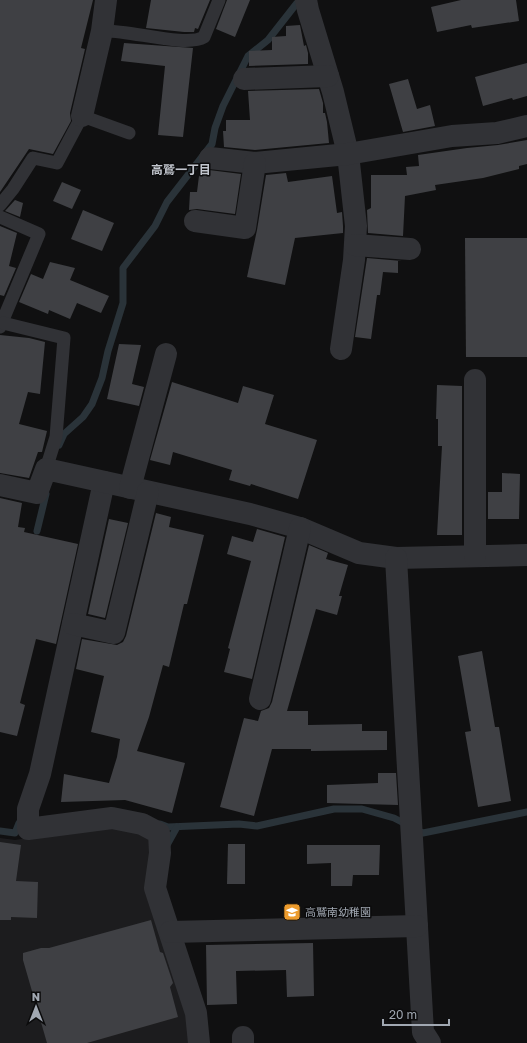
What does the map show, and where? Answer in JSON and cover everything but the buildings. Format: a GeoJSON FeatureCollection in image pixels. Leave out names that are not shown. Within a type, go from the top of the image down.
{"type":"FeatureCollection","features":[{"type":"Feature","properties":{"kind":"street"},"geometry":{"type":"LineString","coordinates":[[82,116],[102,31],[106,0]]}},
{"type":"Feature","properties":{"kind":"street"},"geometry":{"type":"LineString","coordinates":[[306,0],[328,76],[348,154],[356,226],[355,245],[341,349]]}},
{"type":"Feature","properties":{"kind":"street"},"geometry":{"type":"LineString","coordinates":[[244,79],[328,76]]}},
{"type":"Feature","properties":{"kind":"street"},"geometry":{"type":"LineString","coordinates":[[210,158],[255,163],[348,154],[452,136],[497,133],[527,126]]}},
{"type":"Feature","properties":{"kind":"street"},"geometry":{"type":"LineString","coordinates":[[195,221],[245,228],[255,163]]}},
{"type":"Feature","properties":{"kind":"street"},"geometry":{"type":"LineString","coordinates":[[355,245],[410,249]]}},
{"type":"Feature","properties":{"kind":"street"},"geometry":{"type":"LineString","coordinates":[[73,624],[114,633],[139,490],[166,354]]}},
{"type":"Feature","properties":{"kind":"street"},"geometry":{"type":"LineString","coordinates":[[475,380],[475,556]]}},
{"type":"Feature","properties":{"kind":"street"},"geometry":{"type":"LineString","coordinates":[[0,485],[38,493],[46,469],[250,514],[300,528],[359,553],[396,558],[527,555]]}},
{"type":"Feature","properties":{"kind":"street"},"geometry":{"type":"LineString","coordinates":[[104,482],[40,774],[28,809],[28,829],[112,818],[142,824],[159,833],[160,853],[155,888],[196,1013],[199,1043]]}},
{"type":"Feature","properties":{"kind":"street"},"geometry":{"type":"LineString","coordinates":[[260,699],[300,528]]}},
{"type":"Feature","properties":{"kind":"street"},"geometry":{"type":"LineString","coordinates":[[396,558],[423,1032],[430,1043]]}},
{"type":"Feature","properties":{"kind":"street"},"geometry":{"type":"LineString","coordinates":[[170,932],[417,926]]}},
{"type":"Feature","properties":{"kind":"lane"},"geometry":{"type":"LineString","coordinates":[[102,31],[112,30],[163,38],[198,41],[204,37],[219,0]]}},
{"type":"Feature","properties":{"kind":"lane"},"geometry":{"type":"LineString","coordinates":[[0,205],[13,189],[33,158],[57,163],[82,116],[129,133]]}},
{"type":"Feature","properties":{"kind":"lane"},"geometry":{"type":"LineString","coordinates":[[0,217],[39,234],[1,325],[64,338],[56,437],[46,469]]}},
{"type":"Feature","properties":{"kind":"shaded area"},"geometry":{"type":"Polygon","coordinates":[[[115,824],[156,841],[192,1043],[0,1043],[0,838],[15,840],[115,824]]]}},
{"type":"Feature","properties":{"kind":"waterway"},"geometry":{"type":"LineString","coordinates":[[59,445],[64,434],[83,417],[92,404],[102,378],[108,351],[123,303],[123,268],[155,226],[167,202],[212,144],[215,128],[223,106],[248,56],[268,40],[297,3],[302,0]]}},
{"type":"Feature","properties":{"kind":"waterway"},"geometry":{"type":"LineString","coordinates":[[37,531],[46,494]]}},
{"type":"Feature","properties":{"kind":"waterway"},"geometry":{"type":"LineString","coordinates":[[160,824],[168,827],[239,824],[257,826],[334,809],[362,809],[394,818],[423,833],[527,812]]}},
{"type":"Feature","properties":{"kind":"waterway"},"geometry":{"type":"LineString","coordinates":[[0,831],[15,833],[19,823],[23,823]]}},
{"type":"Feature","properties":{"kind":"waterway"},"geometry":{"type":"LineString","coordinates":[[167,845],[177,827]]}},
{"type":"Feature","properties":{"kind":"place","name":"高鷲南幼稚園"},"geometry":{"type":"Point","coordinates":[292,912]}},
{"type":"Feature","properties":{"kind":"district","name":"高鷲一丁目"},"geometry":{"type":"Point","coordinates":[181,170]}}]}
